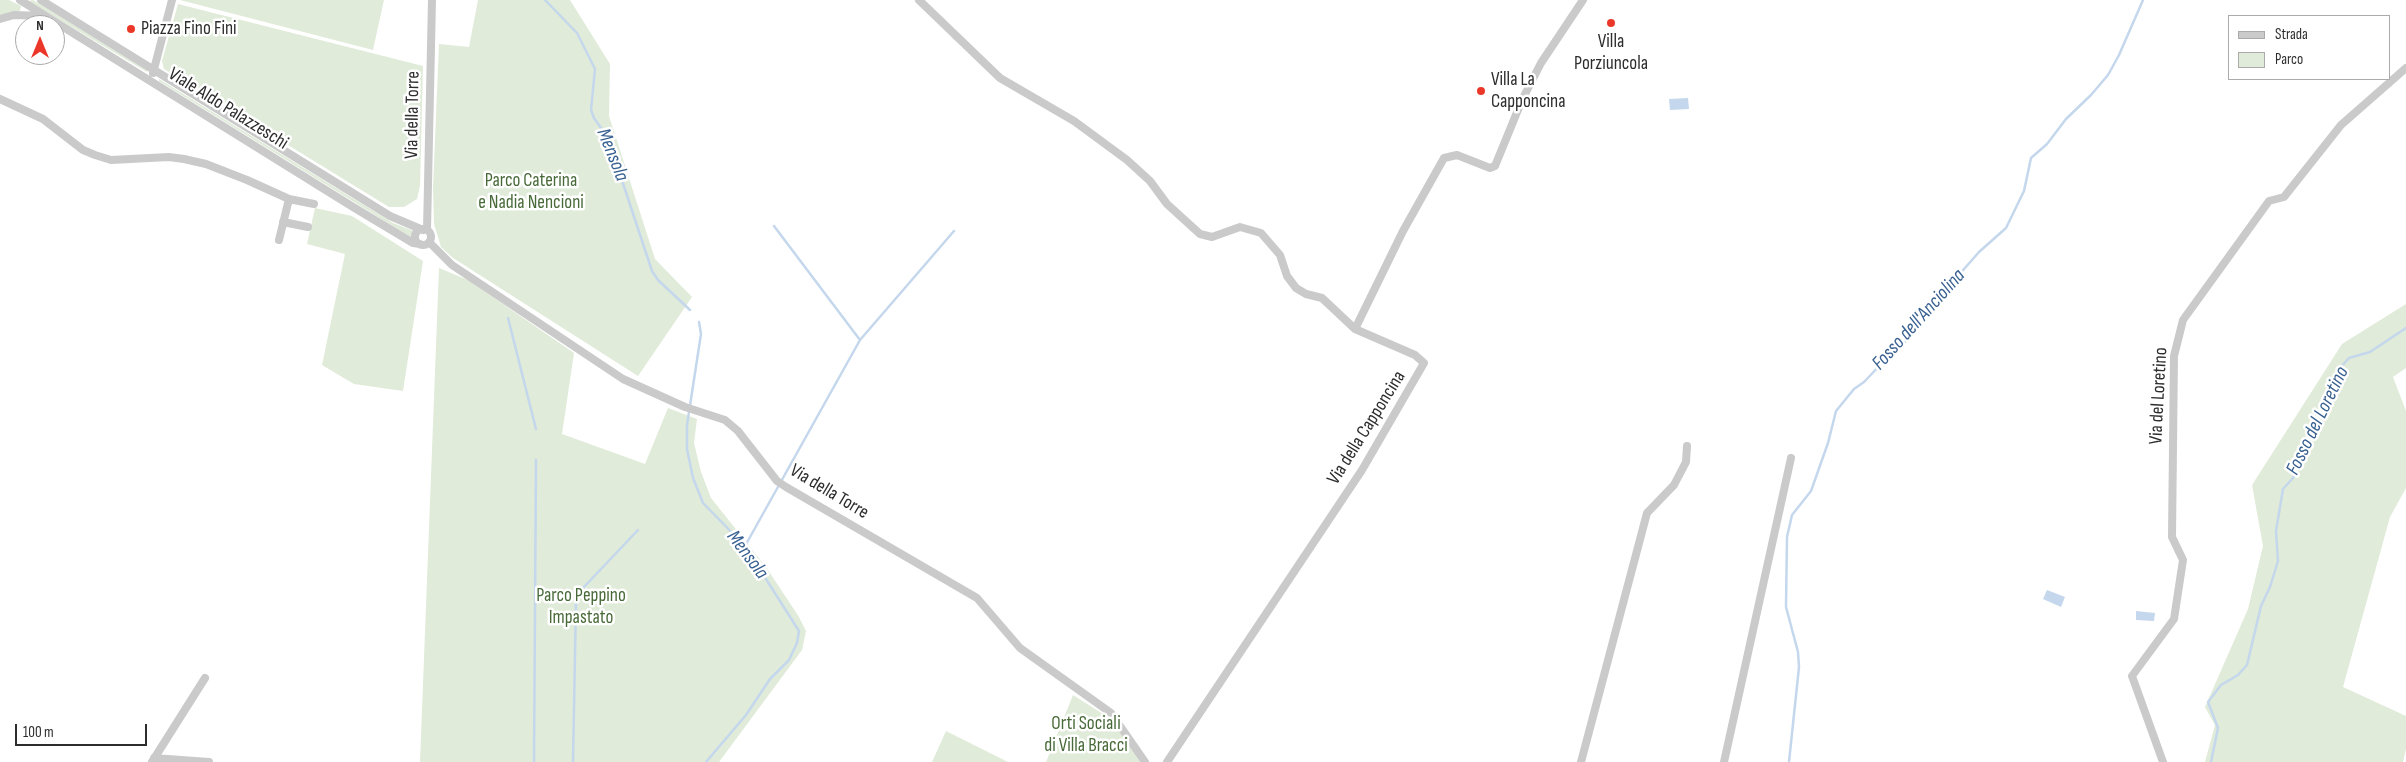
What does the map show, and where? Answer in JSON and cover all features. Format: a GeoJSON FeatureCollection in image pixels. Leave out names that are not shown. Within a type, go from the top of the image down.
{"type":"FeatureCollection","features":[{"type":"Feature","properties":{"kind":"street","name":"Viale Aldo Palazzeschi"},"geometry":{"type":"LineString","coordinates":[[20,0],[45,15]]}},
{"type":"Feature","properties":{"kind":"street","name":"Viale Aldo Palazzeschi"},"geometry":{"type":"LineString","coordinates":[[41,0],[390,216],[425,230]]}},
{"type":"Feature","properties":{"kind":"street"},"geometry":{"type":"LineString","coordinates":[[149,79],[160,50],[172,0]]}},
{"type":"Feature","properties":{"kind":"street","name":"Via della Torre"},"geometry":{"type":"LineString","coordinates":[[425,230],[432,0]]}},
{"type":"Feature","properties":{"kind":"street"},"geometry":{"type":"LineString","coordinates":[[919,0],[1000,78],[1074,121],[1127,160],[1150,180],[1167,204],[1200,234],[1212,237],[1240,227],[1261,233],[1280,255],[1286,276],[1296,288],[1306,294],[1322,298],[1355,329],[1403,230],[1444,158],[1457,155],[1490,168],[1494,166],[1518,109],[1541,63],[1582,0]]}},
{"type":"Feature","properties":{"kind":"street"},"geometry":{"type":"LineString","coordinates":[[0,19],[15,15]]}},
{"type":"Feature","properties":{"kind":"street","name":"Viale Aldo Palazzeschi"},"geometry":{"type":"LineString","coordinates":[[65,27],[353,207],[413,243],[420,244]]}},
{"type":"Feature","properties":{"kind":"street","name":"Via del Loretino"},"geometry":{"type":"LineString","coordinates":[[2163,762],[2132,676],[2174,619],[2183,560],[2172,536],[2174,356],[2183,320],[2269,201],[2284,197],[2341,125],[2406,68]]}},
{"type":"Feature","properties":{"kind":"street"},"geometry":{"type":"LineString","coordinates":[[0,99],[43,119],[83,150],[95,155],[111,160],[169,157],[184,159],[206,164],[289,199],[314,204]]}},
{"type":"Feature","properties":{"kind":"street"},"geometry":{"type":"LineString","coordinates":[[279,240],[289,199]]}},
{"type":"Feature","properties":{"kind":"street"},"geometry":{"type":"LineString","coordinates":[[283,222],[308,227]]}},
{"type":"Feature","properties":{"kind":"street"},"geometry":{"type":"LineString","coordinates":[[425,230],[431,234],[429,242],[420,244],[416,236],[418,231],[425,230]]}},
{"type":"Feature","properties":{"kind":"street","name":"Via della Torre"},"geometry":{"type":"LineString","coordinates":[[429,242],[452,266],[623,379],[685,407],[719,417],[732,426],[777,481],[793,492],[977,598],[1020,648],[1111,714],[1145,762]]}},
{"type":"Feature","properties":{"kind":"street","name":"Via della Capponcina"},"geometry":{"type":"LineString","coordinates":[[1167,762],[1362,470],[1420,373],[1424,363],[1422,359],[1355,329]]}},
{"type":"Feature","properties":{"kind":"street"},"geometry":{"type":"LineString","coordinates":[[1581,762],[1647,513],[1674,485],[1686,462],[1687,446]]}},
{"type":"Feature","properties":{"kind":"street"},"geometry":{"type":"LineString","coordinates":[[1724,762],[1791,458]]}},
{"type":"Feature","properties":{"kind":"street"},"geometry":{"type":"LineString","coordinates":[[153,761],[204,678]]}},
{"type":"Feature","properties":{"kind":"street"},"geometry":{"type":"LineString","coordinates":[[153,761],[209,762]]}},
{"type":"Feature","properties":{"kind":"green space"},"geometry":{"type":"Polygon","coordinates":[[[0,0],[9,0],[21,6],[20,11],[0,15],[0,0]]]}},
{"type":"Feature","properties":{"kind":"green space"},"geometry":{"type":"Polygon","coordinates":[[[33,0],[57,15],[51,15],[28,1],[33,0]]]}},
{"type":"Feature","properties":{"kind":"green space"},"geometry":{"type":"Polygon","coordinates":[[[180,0],[384,0],[373,50],[180,0]]]}},
{"type":"Feature","properties":{"kind":"green space","name":"Parco Caterina e Nadia Nencioni"},"geometry":{"type":"Polygon","coordinates":[[[478,0],[570,0],[610,64],[609,116],[655,259],[692,297],[638,376],[453,258],[441,247],[434,224],[433,188],[439,44],[469,47],[478,0]]]}},
{"type":"Feature","properties":{"kind":"green space"},"geometry":{"type":"Polygon","coordinates":[[[178,4],[423,66],[420,186],[417,199],[404,207],[389,207],[164,69],[162,61],[178,4]]]}},
{"type":"Feature","properties":{"kind":"green space"},"geometry":{"type":"Polygon","coordinates":[[[65,20],[147,70],[147,72],[65,23],[65,20]]]}},
{"type":"Feature","properties":{"kind":"green space"},"geometry":{"type":"Polygon","coordinates":[[[159,79],[393,223],[414,231],[412,238],[159,81],[159,79]]]}},
{"type":"Feature","properties":{"kind":"green space"},"geometry":{"type":"Polygon","coordinates":[[[315,208],[352,216],[423,261],[403,391],[354,384],[322,365],[345,254],[307,244],[315,208]]]}},
{"type":"Feature","properties":{"kind":"green space","name":"Parco Peppino Impastato"},"geometry":{"type":"Polygon","coordinates":[[[439,268],[468,280],[574,353],[562,434],[645,464],[668,408],[697,419],[694,443],[701,472],[711,498],[766,567],[806,631],[802,650],[719,762],[420,762],[439,268]]]}},
{"type":"Feature","properties":{"kind":"green space"},"geometry":{"type":"Polygon","coordinates":[[[2406,304],[2406,368],[2393,377],[2406,411],[2406,488],[2390,517],[2343,687],[2406,716],[2406,749],[2403,762],[2205,762],[2215,725],[2205,707],[2248,609],[2263,546],[2252,485],[2342,344],[2406,304]]]}},
{"type":"Feature","properties":{"kind":"green space","name":"Orti Sociali di Villa Bracci"},"geometry":{"type":"Polygon","coordinates":[[[1073,695],[1111,719],[1140,762],[1046,762],[1073,695]]]}},
{"type":"Feature","properties":{"kind":"green space","name":"Orti Sociali di Villa Bracci"},"geometry":{"type":"Polygon","coordinates":[[[946,731],[1008,762],[932,762],[946,731]]]}},
{"type":"Feature","properties":{"kind":"water"},"geometry":{"type":"Polygon","coordinates":[[[1688,98],[1689,109],[1670,110],[1669,99],[1688,98]]]}},
{"type":"Feature","properties":{"kind":"water"},"geometry":{"type":"Polygon","coordinates":[[[2047,590],[2065,597],[2061,607],[2043,599],[2047,590]]]}},
{"type":"Feature","properties":{"kind":"water"},"geometry":{"type":"Polygon","coordinates":[[[2136,611],[2155,613],[2154,621],[2136,620],[2136,611]]]}},
{"type":"Feature","properties":{"kind":"waterway","name":"Mensola"},"geometry":{"type":"LineString","coordinates":[[545,0],[577,33],[595,69],[591,110],[594,118],[608,138],[652,271],[658,280],[690,310]]}},
{"type":"Feature","properties":{"kind":"waterway","name":"Fosso dell'Anciolina"},"geometry":{"type":"LineString","coordinates":[[1789,762],[1799,667],[1798,652],[1786,607],[1787,537],[1792,515],[1811,491],[1828,443],[1836,411],[1854,389],[1864,382],[1883,362],[1897,352],[1950,285],[1979,252],[2006,228],[2024,191],[2031,158],[2047,144],[2066,119],[2091,95],[2108,75],[2119,55],[2143,0]]}},
{"type":"Feature","properties":{"kind":"waterway"},"geometry":{"type":"LineString","coordinates":[[774,226],[860,340]]}},
{"type":"Feature","properties":{"kind":"waterway"},"geometry":{"type":"LineString","coordinates":[[745,546],[860,340],[954,231]]}},
{"type":"Feature","properties":{"kind":"waterway"},"geometry":{"type":"LineString","coordinates":[[508,318],[536,429]]}},
{"type":"Feature","properties":{"kind":"waterway","name":"Mensola"},"geometry":{"type":"LineString","coordinates":[[699,322],[701,334],[687,425],[687,449],[693,478],[703,503],[745,546],[799,631],[797,643],[789,660],[770,679],[746,715],[706,762]]}},
{"type":"Feature","properties":{"kind":"waterway","name":"Fosso del Loretino"},"geometry":{"type":"LineString","coordinates":[[2211,762],[2218,728],[2208,702],[2221,685],[2238,675],[2247,665],[2261,606],[2270,587],[2278,561],[2276,531],[2283,489],[2293,478],[2303,453],[2324,416],[2340,368],[2349,358],[2370,352],[2406,328]]}},
{"type":"Feature","properties":{"kind":"waterway"},"geometry":{"type":"LineString","coordinates":[[534,762],[536,460]]}},
{"type":"Feature","properties":{"kind":"waterway"},"geometry":{"type":"LineString","coordinates":[[573,762],[576,601],[583,588],[638,530]]}},
{"type":"Feature","properties":{"kind":"place","name":"Villa Porziuncola"},"geometry":{"type":"Point","coordinates":[1611,23]}},
{"type":"Feature","properties":{"kind":"place","name":"Piazza Fino Fini"},"geometry":{"type":"Point","coordinates":[131,29]}},
{"type":"Feature","properties":{"kind":"place","name":"Villa La Capponcina"},"geometry":{"type":"Point","coordinates":[1481,91]}}]}
